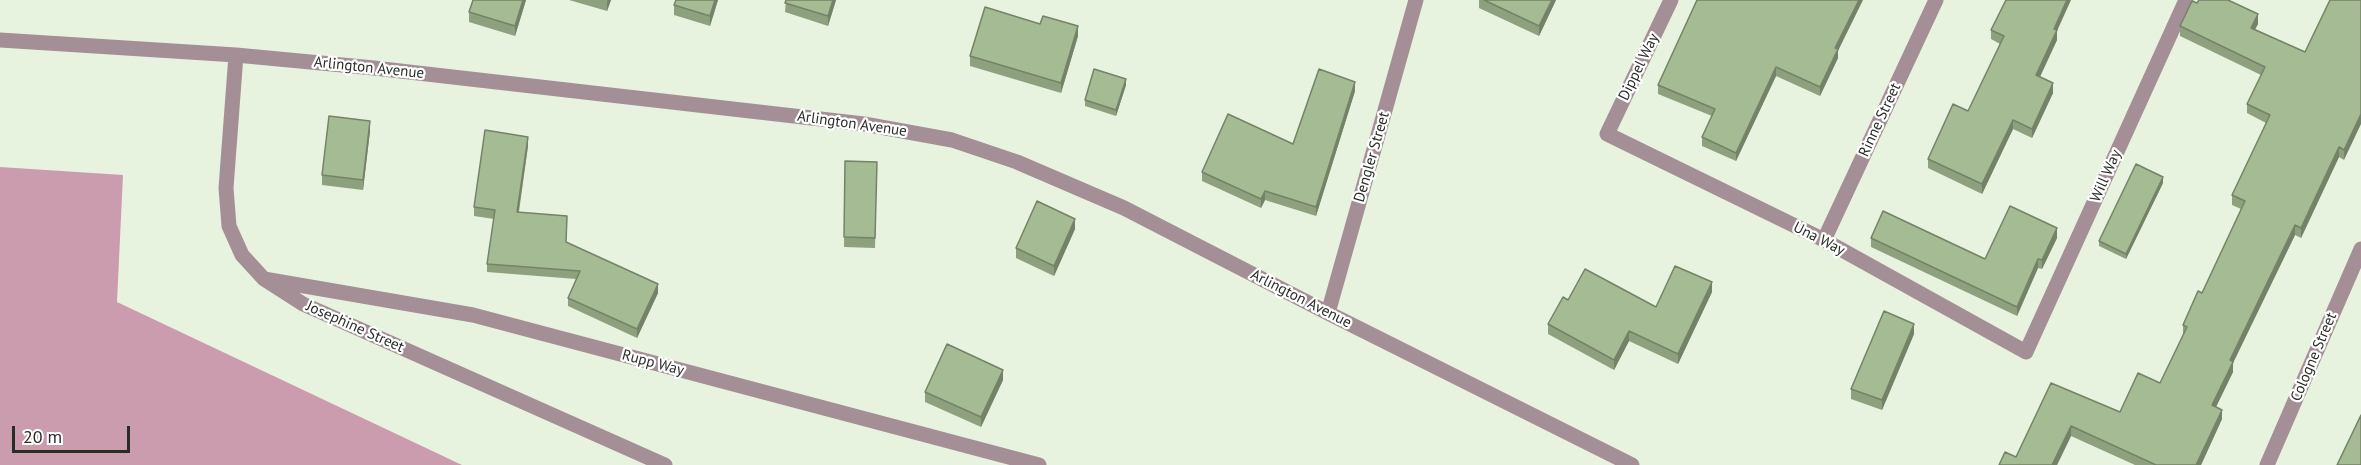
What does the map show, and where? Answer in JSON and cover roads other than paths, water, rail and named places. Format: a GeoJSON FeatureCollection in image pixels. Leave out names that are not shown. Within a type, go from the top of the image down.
{"type":"FeatureCollection","features":[{"type":"Feature","properties":{"kind":"street","name":"Dengler Street"},"geometry":{"type":"LineString","coordinates":[[1328,313],[1416,0]]}},
{"type":"Feature","properties":{"kind":"street","name":"Dippel Way"},"geometry":{"type":"LineString","coordinates":[[1607,134],[1671,0]]}},
{"type":"Feature","properties":{"kind":"street","name":"Rinne Street"},"geometry":{"type":"LineString","coordinates":[[1824,240],[1936,0]]}},
{"type":"Feature","properties":{"kind":"street","name":"Will Way"},"geometry":{"type":"LineString","coordinates":[[2026,352],[2186,0]]}},
{"type":"Feature","properties":{"kind":"street","name":"Arlington Avenue"},"geometry":{"type":"LineString","coordinates":[[0,40],[236,55],[374,68],[864,124],[952,140],[1017,162],[1124,208],[1632,465]]}},
{"type":"Feature","properties":{"kind":"street","name":"Josephine Street"},"geometry":{"type":"LineString","coordinates":[[236,55],[226,188],[229,226],[242,255],[264,279],[303,304],[665,465]]}},
{"type":"Feature","properties":{"kind":"street","name":"Una Way"},"geometry":{"type":"LineString","coordinates":[[1607,134],[1824,240],[2026,352]]}},
{"type":"Feature","properties":{"kind":"street","name":"Cologne Street"},"geometry":{"type":"LineString","coordinates":[[2267,465],[2361,249]]}},
{"type":"Feature","properties":{"kind":"street","name":"Rupp Way"},"geometry":{"type":"LineString","coordinates":[[264,279],[473,315],[1039,465]]}}]}
